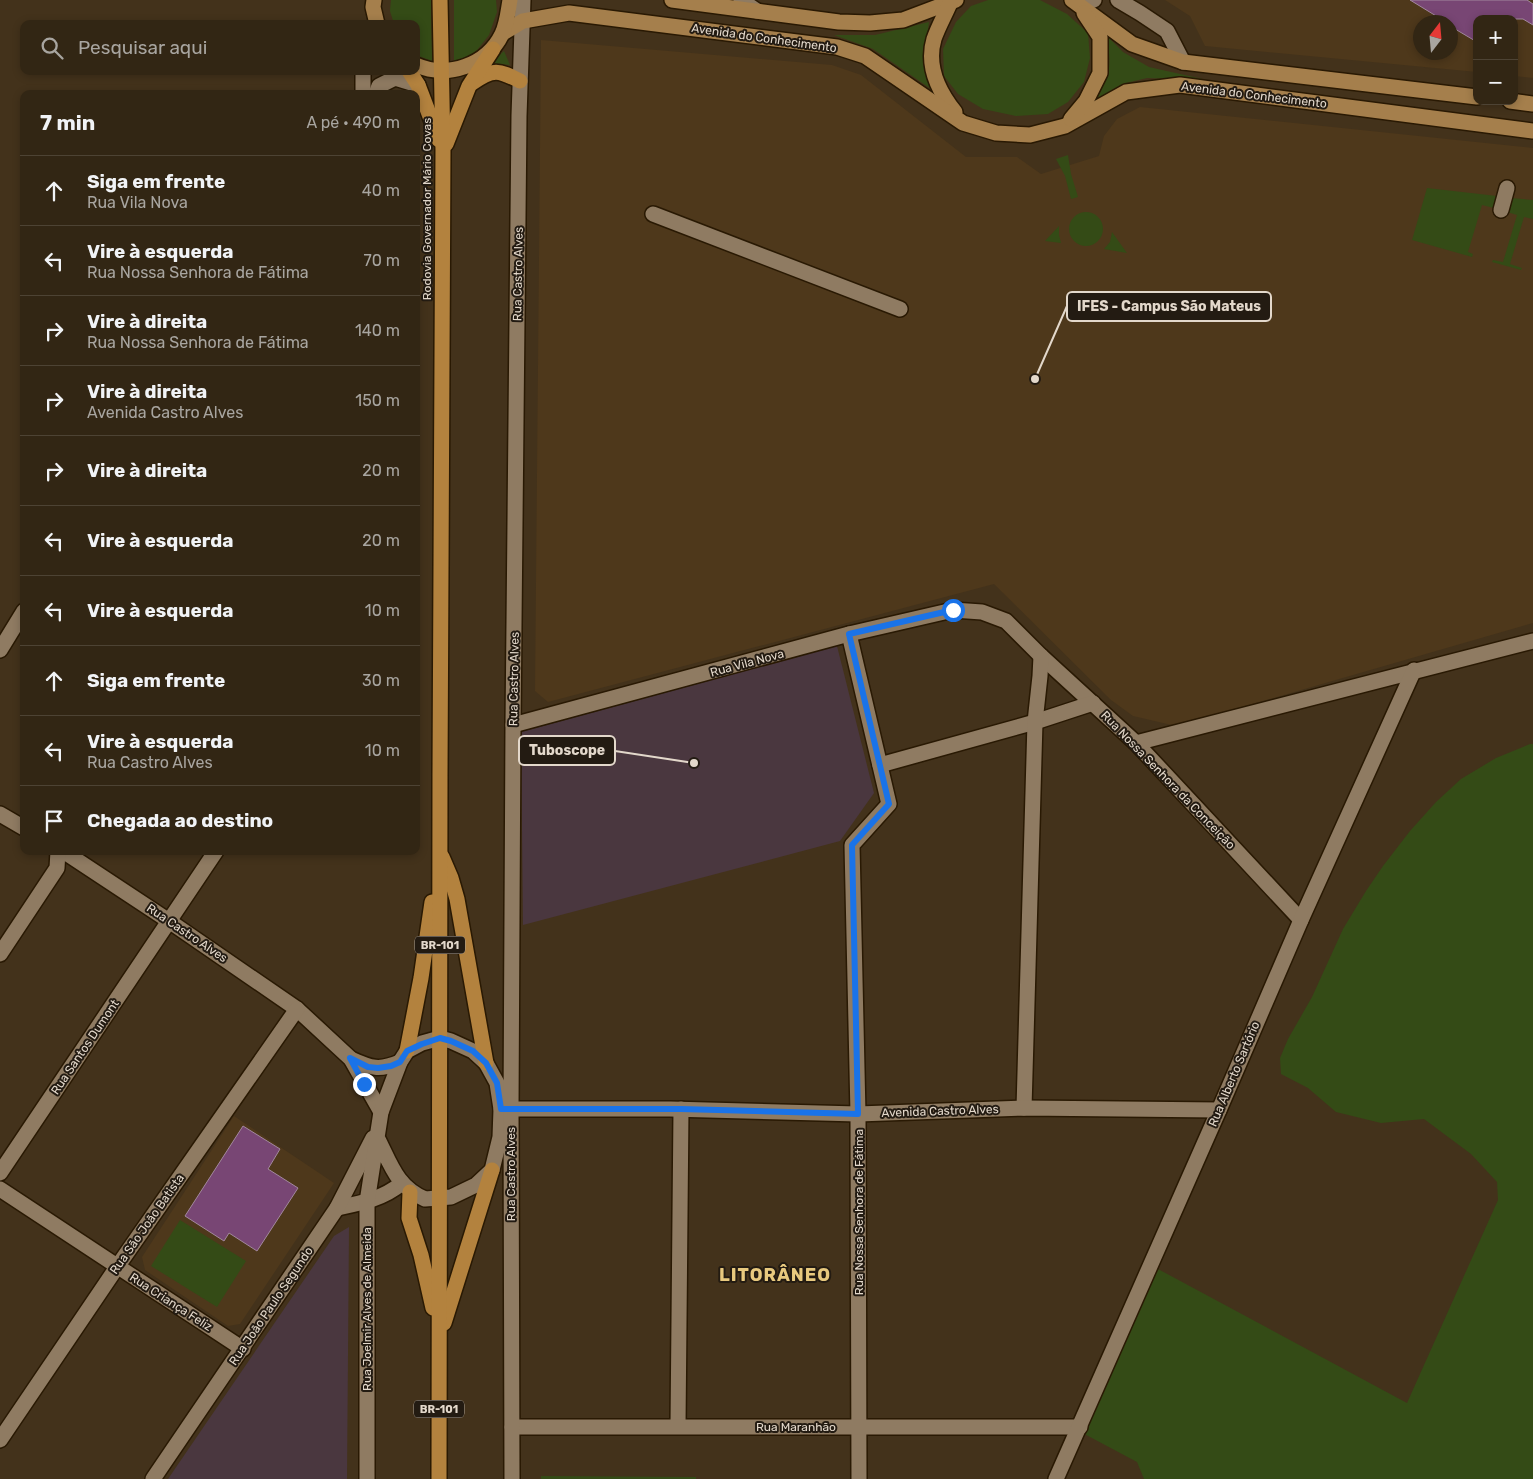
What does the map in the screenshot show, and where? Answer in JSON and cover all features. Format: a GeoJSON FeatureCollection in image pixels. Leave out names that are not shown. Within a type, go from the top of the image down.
{"type":"FeatureCollection","features":[{"type":"Feature","properties":{"kind":"highway","name":"Rodovia Governador Mário Covas"},"geometry":{"type":"LineString","coordinates":[[439,1479],[443,150],[440,0]]}},
{"type":"Feature","properties":{"kind":"highway"},"geometry":{"type":"LineString","coordinates":[[443,150],[469,86],[493,49]]}},
{"type":"Feature","properties":{"kind":"highway"},"geometry":{"type":"LineString","coordinates":[[469,86],[486,74],[501,72],[520,81]]}},
{"type":"Feature","properties":{"kind":"highway"},"geometry":{"type":"LineString","coordinates":[[411,75],[420,90]]}},
{"type":"Feature","properties":{"kind":"highway"},"geometry":{"type":"LineString","coordinates":[[420,91],[443,150]]}},
{"type":"Feature","properties":{"kind":"highway"},"geometry":{"type":"LineString","coordinates":[[404,1057],[421,978],[440,851]]}},
{"type":"Feature","properties":{"kind":"highway"},"geometry":{"type":"LineString","coordinates":[[440,851],[451,878],[457,900],[486,1063]]}},
{"type":"Feature","properties":{"kind":"highway"},"geometry":{"type":"LineString","coordinates":[[440,1338],[492,1170]]}},
{"type":"Feature","properties":{"kind":"highway"},"geometry":{"type":"LineString","coordinates":[[406,1188],[410,1218],[421,1255],[440,1338]]}},
{"type":"Feature","properties":{"kind":"main road"},"geometry":{"type":"LineString","coordinates":[[374,0],[376,20]]}},
{"type":"Feature","properties":{"kind":"main road"},"geometry":{"type":"LineString","coordinates":[[420,66],[442,71],[460,69],[476,62],[493,49],[503,33],[510,0]]}},
{"type":"Feature","properties":{"kind":"main road","name":"Avenida do Conhecimento"},"geometry":{"type":"LineString","coordinates":[[672,0],[840,22],[870,24],[902,20],[952,1]]}},
{"type":"Feature","properties":{"kind":"main road"},"geometry":{"type":"LineString","coordinates":[[952,1],[934,40],[932,70],[943,97],[963,122]]}},
{"type":"Feature","properties":{"kind":"main road"},"geometry":{"type":"LineString","coordinates":[[1065,126],[1086,101],[1100,73],[1100,37],[1075,2]]}},
{"type":"Feature","properties":{"kind":"main road","name":"Avenida do Conhecimento"},"geometry":{"type":"LineString","coordinates":[[1075,2],[1132,44],[1183,62],[1473,97]]}},
{"type":"Feature","properties":{"kind":"main road","name":"Avenida do Conhecimento"},"geometry":{"type":"LineString","coordinates":[[503,33],[523,21],[569,13],[837,47],[865,56],[963,122],[996,133],[1030,135],[1065,126],[1126,92],[1180,85],[1533,131]]}},
{"type":"Feature","properties":{"kind":"main road"},"geometry":{"type":"LineString","coordinates":[[1518,102],[1533,104]]}},
{"type":"Feature","properties":{"kind":"street"},"geometry":{"type":"LineString","coordinates":[[368,20],[374,0]]}},
{"type":"Feature","properties":{"kind":"street","name":"Rua Castro Alves"},"geometry":{"type":"LineString","coordinates":[[512,1479],[506,1109],[513,725],[520,81],[523,0]]}},
{"type":"Feature","properties":{"kind":"street"},"geometry":{"type":"LineString","coordinates":[[740,0],[757,11]]}},
{"type":"Feature","properties":{"kind":"street"},"geometry":{"type":"LineString","coordinates":[[1075,2],[1094,0]]}},
{"type":"Feature","properties":{"kind":"street"},"geometry":{"type":"LineString","coordinates":[[1118,0],[1140,12],[1167,32],[1183,62]]}},
{"type":"Feature","properties":{"kind":"street"},"geometry":{"type":"LineString","coordinates":[[362,75],[363,90]]}},
{"type":"Feature","properties":{"kind":"street"},"geometry":{"type":"LineString","coordinates":[[378,90],[379,86],[395,78],[418,86]]}},
{"type":"Feature","properties":{"kind":"street"},"geometry":{"type":"LineString","coordinates":[[1500,210],[1507,188]]}},
{"type":"Feature","properties":{"kind":"street"},"geometry":{"type":"LineString","coordinates":[[653,214],[900,308]]}},
{"type":"Feature","properties":{"kind":"street","name":"Rua Vila Nova"},"geometry":{"type":"LineString","coordinates":[[513,725],[849,634],[953,610],[982,612]]}},
{"type":"Feature","properties":{"kind":"street","name":"Rua Nossa Senhora da Conceição"},"geometry":{"type":"LineString","coordinates":[[982,612],[1006,621],[1041,656],[1136,743],[1301,920]]}},
{"type":"Feature","properties":{"kind":"street"},"geometry":{"type":"LineString","coordinates":[[0,650],[20,618]]}},
{"type":"Feature","properties":{"kind":"street","name":"Rua Nossa Senhora de Fátima"},"geometry":{"type":"LineString","coordinates":[[849,634],[889,804],[852,845],[858,1114],[859,1479]]}},
{"type":"Feature","properties":{"kind":"street"},"geometry":{"type":"LineString","coordinates":[[1136,743],[1414,670],[1533,641]]}},
{"type":"Feature","properties":{"kind":"street"},"geometry":{"type":"LineString","coordinates":[[1024,1108],[1035,722],[1041,656]]}},
{"type":"Feature","properties":{"kind":"street","name":"Rua Alberto Sartório"},"geometry":{"type":"LineString","coordinates":[[1056,1479],[1301,920],[1414,670]]}},
{"type":"Feature","properties":{"kind":"street"},"geometry":{"type":"LineString","coordinates":[[880,765],[1035,722],[1093,702]]}},
{"type":"Feature","properties":{"kind":"street"},"geometry":{"type":"LineString","coordinates":[[0,814],[20,826]]}},
{"type":"Feature","properties":{"kind":"street"},"geometry":{"type":"LineString","coordinates":[[0,954],[64,855]]}},
{"type":"Feature","properties":{"kind":"street","name":"Rua Castro Alves"},"geometry":{"type":"LineString","coordinates":[[71,855],[169,920],[297,1010],[350,1058],[379,1126]]}},
{"type":"Feature","properties":{"kind":"street"},"geometry":{"type":"LineString","coordinates":[[169,920],[213,855]]}},
{"type":"Feature","properties":{"kind":"street","name":"Rua Santos Dumont"},"geometry":{"type":"LineString","coordinates":[[0,1173],[169,920]]}},
{"type":"Feature","properties":{"kind":"street","name":"Rua São João Batista"},"geometry":{"type":"LineString","coordinates":[[0,1440],[117,1267],[297,1010]]}},
{"type":"Feature","properties":{"kind":"street"},"geometry":{"type":"LineString","coordinates":[[350,1058],[368,1067],[378,1068],[404,1057],[422,1044],[440,1038],[473,1051],[486,1063],[497,1083],[506,1109],[492,1170],[476,1185],[451,1197],[426,1199],[406,1188],[396,1176],[379,1126],[404,1057]]}},
{"type":"Feature","properties":{"kind":"street","name":"Avenida Castro Alves"},"geometry":{"type":"LineString","coordinates":[[506,1109],[681,1109],[858,1114],[1024,1108],[1219,1110]]}},
{"type":"Feature","properties":{"kind":"street"},"geometry":{"type":"LineString","coordinates":[[678,1426],[681,1109]]}},
{"type":"Feature","properties":{"kind":"street","name":"Rua Joelmir Alves de Almeida"},"geometry":{"type":"LineString","coordinates":[[367,1479],[367,1202],[379,1126]]}},
{"type":"Feature","properties":{"kind":"street","name":"Rua João Paulo Segundo"},"geometry":{"type":"LineString","coordinates":[[153,1479],[337,1208],[379,1126]]}},
{"type":"Feature","properties":{"kind":"street"},"geometry":{"type":"LineString","coordinates":[[337,1208],[367,1202],[406,1188]]}},
{"type":"Feature","properties":{"kind":"street","name":"Rua Criança Feliz"},"geometry":{"type":"LineString","coordinates":[[0,1189],[243,1349]]}},
{"type":"Feature","properties":{"kind":"street","name":"Rua Maranhão"},"geometry":{"type":"LineString","coordinates":[[512,1427],[1080,1427]]}},
{"type":"Feature","properties":{"kind":"shaded area"},"geometry":{"type":"Polygon","coordinates":[[[1165,0],[1533,0],[1533,78],[1518,76],[1518,15],[1473,15],[1473,72],[1205,46],[1190,16],[1165,0]]]}},
{"type":"Feature","properties":{"kind":"shaded area"},"geometry":{"type":"Polygon","coordinates":[[[541,40],[832,65],[861,75],[966,157],[1017,157],[1041,174],[1099,156],[1104,136],[1117,119],[1140,107],[1533,148],[1533,623],[1176,726],[1133,716],[1111,700],[994,584],[548,702],[535,691],[541,40]]]}},
{"type":"Feature","properties":{"kind":"shaded area"},"geometry":{"type":"Polygon","coordinates":[[[837,646],[874,793],[840,841],[523,925],[521,732],[837,646]]]}},
{"type":"Feature","properties":{"kind":"shaded area"},"geometry":{"type":"Polygon","coordinates":[[[234,1116],[334,1183],[240,1324],[228,1326],[145,1270],[142,1257],[234,1116]]]}},
{"type":"Feature","properties":{"kind":"shaded area"},"geometry":{"type":"Polygon","coordinates":[[[349,1227],[347,1479],[168,1479],[334,1236],[349,1227]]]}},
{"type":"Feature","properties":{"kind":"green space"},"geometry":{"type":"Polygon","coordinates":[[[391,0],[431,0],[432,61],[420,56],[420,20],[393,20],[390,11],[391,0]]]}},
{"type":"Feature","properties":{"kind":"green space"},"geometry":{"type":"Polygon","coordinates":[[[454,0],[496,0],[497,12],[489,35],[474,54],[454,62],[454,0]]]}},
{"type":"Feature","properties":{"kind":"green space"},"geometry":{"type":"Polygon","coordinates":[[[988,0],[1040,0],[1067,14],[1088,33],[1090,58],[1084,82],[1068,102],[1048,114],[1016,116],[983,109],[958,94],[944,76],[943,49],[956,22],[971,6],[988,0]]]}},
{"type":"Feature","properties":{"kind":"green space"},"geometry":{"type":"Polygon","coordinates":[[[929,22],[923,65],[934,91],[873,49],[834,35],[875,35],[929,22]]]}},
{"type":"Feature","properties":{"kind":"green space"},"geometry":{"type":"Polygon","coordinates":[[[1106,35],[1123,52],[1149,67],[1207,80],[1147,78],[1122,84],[1097,99],[1108,75],[1109,68],[1106,35]]]}},
{"type":"Feature","properties":{"kind":"green space"},"geometry":{"type":"Polygon","coordinates":[[[504,51],[510,65],[491,63],[504,51]]]}},
{"type":"Feature","properties":{"kind":"green space"},"geometry":{"type":"Polygon","coordinates":[[[1068,155],[1078,197],[1071,199],[1065,176],[1056,159],[1068,155]]]}},
{"type":"Feature","properties":{"kind":"green space"},"geometry":{"type":"Polygon","coordinates":[[[1427,188],[1497,196],[1494,208],[1482,205],[1468,252],[1473,254],[1472,257],[1412,240],[1427,188]]]}},
{"type":"Feature","properties":{"kind":"green space"},"geometry":{"type":"Polygon","coordinates":[[[1511,198],[1533,200],[1533,219],[1524,217],[1510,264],[1522,268],[1521,270],[1492,262],[1493,260],[1503,262],[1517,215],[1507,212],[1511,198]]]}},
{"type":"Feature","properties":{"kind":"green space"},"geometry":{"type":"Polygon","coordinates":[[[1086,212],[1093,213],[1098,217],[1102,222],[1102,236],[1098,241],[1093,245],[1086,246],[1079,245],[1074,241],[1070,236],[1069,229],[1070,222],[1074,217],[1079,213],[1086,212]]]}},
{"type":"Feature","properties":{"kind":"green space"},"geometry":{"type":"Polygon","coordinates":[[[1059,226],[1061,243],[1045,241],[1059,226]]]}},
{"type":"Feature","properties":{"kind":"green space"},"geometry":{"type":"Polygon","coordinates":[[[1112,232],[1127,253],[1104,249],[1110,242],[1112,232]]]}},
{"type":"Feature","properties":{"kind":"green space"},"geometry":{"type":"Polygon","coordinates":[[[1533,744],[1533,1479],[1144,1479],[1137,1462],[1075,1429],[1145,1262],[1407,1403],[1498,1200],[1497,1182],[1471,1154],[1424,1119],[1381,1123],[1336,1112],[1308,1088],[1281,1074],[1280,1058],[1288,1039],[1312,997],[1343,929],[1383,866],[1410,831],[1436,802],[1461,779],[1496,758],[1533,744]]]}},
{"type":"Feature","properties":{"kind":"green space"},"geometry":{"type":"Polygon","coordinates":[[[180,1220],[246,1261],[217,1307],[151,1266],[180,1220]]]}},
{"type":"Feature","properties":{"kind":"green space"},"geometry":{"type":"Polygon","coordinates":[[[541,1476],[696,1477],[696,1479],[541,1479],[541,1476]]]}},
{"type":"Feature","properties":{"kind":"building"},"geometry":{"type":"Polygon","coordinates":[[[1410,0],[1527,0],[1533,4],[1533,25],[1523,19],[1518,19],[1518,15],[1473,15],[1473,40],[1458,31],[1458,15],[1435,15],[1410,0]]]}},
{"type":"Feature","properties":{"kind":"building"},"geometry":{"type":"Polygon","coordinates":[[[243,1126],[280,1149],[268,1169],[298,1188],[257,1251],[229,1233],[224,1241],[185,1216],[243,1126]]]}},
{"type":"Feature","properties":{"kind":"place","name":"IFES - Campus São Mateus"},"geometry":{"type":"Point","coordinates":[1035,379]}},
{"type":"Feature","properties":{"kind":"place","name":"Tuboscope"},"geometry":{"type":"Point","coordinates":[694,763]}},
{"type":"Feature","properties":{"kind":"district","name":"LITORÂNEO"},"geometry":{"type":"Point","coordinates":[775,1275]}},
{"type":"Feature","properties":{"kind":"route"},"geometry":{"type":"LineString","coordinates":[[364,1084],[350,1058],[368,1067],[391,1066],[400,1062],[407,1051],[440,1038],[473,1051],[486,1063],[497,1083],[501,1109],[681,1109],[858,1114],[852,845],[889,804],[849,634],[953,610]]}}]}
